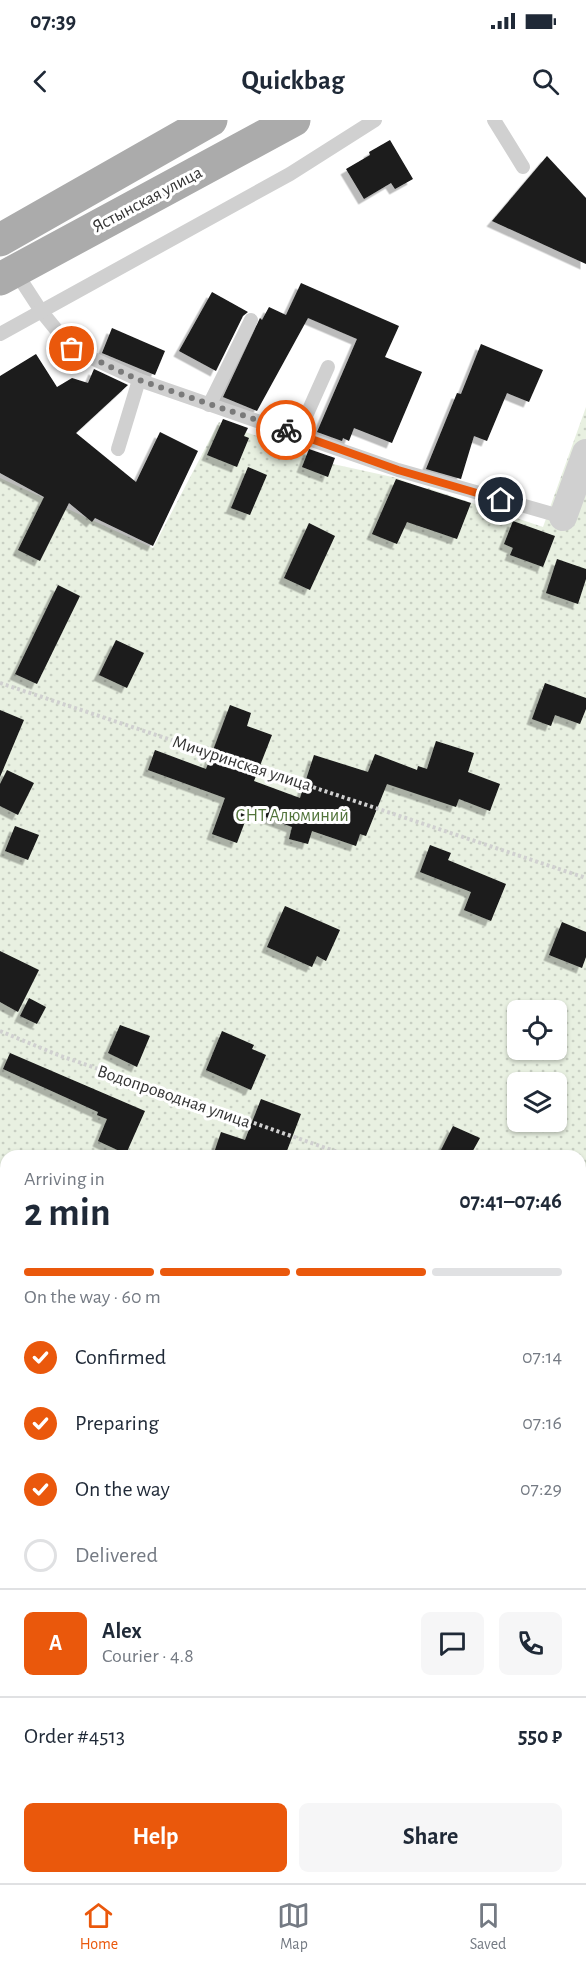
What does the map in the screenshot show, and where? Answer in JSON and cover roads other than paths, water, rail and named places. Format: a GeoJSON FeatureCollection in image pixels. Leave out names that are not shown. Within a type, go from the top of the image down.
{"type":"FeatureCollection","features":[{"type":"Feature","properties":{"kind":"main road","name":"Ястынская улица"},"geometry":{"type":"LineString","coordinates":[[0,240],[211,120]]}},
{"type":"Feature","properties":{"kind":"main road","name":"Ястынская улица"},"geometry":{"type":"LineString","coordinates":[[7,275],[294,120]]}},
{"type":"Feature","properties":{"kind":"street"},"geometry":{"type":"LineString","coordinates":[[563,518],[586,453]]}},
{"type":"Feature","properties":{"kind":"lane"},"geometry":{"type":"LineString","coordinates":[[0,334],[290,174],[375,120]]}},
{"type":"Feature","properties":{"kind":"lane"},"geometry":{"type":"LineString","coordinates":[[494,120],[523,167]]}},
{"type":"Feature","properties":{"kind":"lane"},"geometry":{"type":"LineString","coordinates":[[7,275],[72,349],[139,380],[398,470],[563,518]]}},
{"type":"Feature","properties":{"kind":"lane"},"geometry":{"type":"LineString","coordinates":[[209,405],[251,320]]}},
{"type":"Feature","properties":{"kind":"lane"},"geometry":{"type":"LineString","coordinates":[[298,434],[328,367]]}},
{"type":"Feature","properties":{"kind":"lane"},"geometry":{"type":"LineString","coordinates":[[118,449],[139,380]]}},
{"type":"Feature","properties":{"kind":"park label","name":"СНТ Алюминий"},"geometry":{"type":"Point","coordinates":[292,815]}}]}
